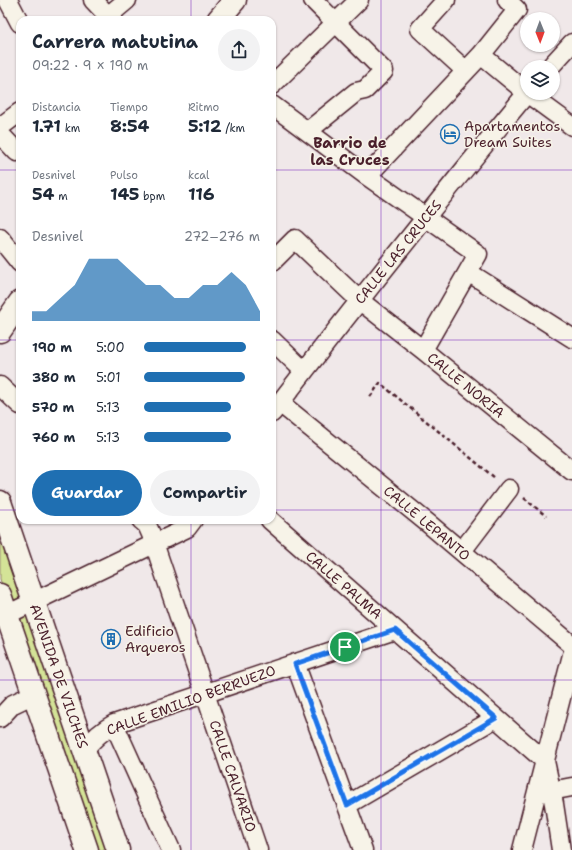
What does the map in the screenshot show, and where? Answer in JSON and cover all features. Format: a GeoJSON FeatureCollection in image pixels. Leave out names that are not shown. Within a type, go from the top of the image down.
{"type":"FeatureCollection","features":[{"type":"Feature","properties":{"kind":"street"},"geometry":{"type":"LineString","coordinates":[[8,0],[17,16]]}},
{"type":"Feature","properties":{"kind":"street"},"geometry":{"type":"LineString","coordinates":[[93,0],[108,16]]}},
{"type":"Feature","properties":{"kind":"street"},"geometry":{"type":"LineString","coordinates":[[112,16],[127,0]]}},
{"type":"Feature","properties":{"kind":"street"},"geometry":{"type":"LineString","coordinates":[[221,16],[235,0]]}},
{"type":"Feature","properties":{"kind":"street"},"geometry":{"type":"LineString","coordinates":[[308,132],[356,92],[365,90],[384,71],[313,0]]}},
{"type":"Feature","properties":{"kind":"street"},"geometry":{"type":"LineString","coordinates":[[276,81],[359,0]]}},
{"type":"Feature","properties":{"kind":"street"},"geometry":{"type":"LineString","coordinates":[[446,0],[420,29],[466,70]]}},
{"type":"Feature","properties":{"kind":"street"},"geometry":{"type":"LineString","coordinates":[[367,176],[466,70],[482,55],[517,10],[507,0]]}},
{"type":"Feature","properties":{"kind":"street"},"geometry":{"type":"LineString","coordinates":[[556,60],[572,43]]}},
{"type":"Feature","properties":{"kind":"street"},"geometry":{"type":"LineString","coordinates":[[482,55],[520,87]]}},
{"type":"Feature","properties":{"kind":"street","name":"CALLE LAS CRUCES"},"geometry":{"type":"LineString","coordinates":[[276,408],[425,217],[521,100]]}},
{"type":"Feature","properties":{"kind":"street"},"geometry":{"type":"LineString","coordinates":[[537,100],[572,126]]}},
{"type":"Feature","properties":{"kind":"street"},"geometry":{"type":"LineString","coordinates":[[276,107],[367,176],[478,254],[423,350]]}},
{"type":"Feature","properties":{"kind":"street"},"geometry":{"type":"LineString","coordinates":[[0,127],[16,115]]}},
{"type":"Feature","properties":{"kind":"street"},"geometry":{"type":"LineString","coordinates":[[0,134],[16,151]]}},
{"type":"Feature","properties":{"kind":"street"},"geometry":{"type":"LineString","coordinates":[[0,238],[16,258]]}},
{"type":"Feature","properties":{"kind":"street","name":"CALLE NORIA"},"geometry":{"type":"LineString","coordinates":[[276,258],[295,239],[360,300],[572,471]]}},
{"type":"Feature","properties":{"kind":"street"},"geometry":{"type":"LineString","coordinates":[[468,272],[572,338]]}},
{"type":"Feature","properties":{"kind":"street"},"geometry":{"type":"LineString","coordinates":[[0,331],[16,308]]}},
{"type":"Feature","properties":{"kind":"street"},"geometry":{"type":"LineString","coordinates":[[276,344],[304,371]]}},
{"type":"Feature","properties":{"kind":"street"},"geometry":{"type":"LineString","coordinates":[[0,386],[16,401]]}},
{"type":"Feature","properties":{"kind":"street","name":"CALLE LEPANTO"},"geometry":{"type":"LineString","coordinates":[[276,408],[462,551],[572,644]]}},
{"type":"Feature","properties":{"kind":"street"},"geometry":{"type":"LineString","coordinates":[[462,551],[509,489]]}},
{"type":"Feature","properties":{"kind":"street","name":"AVENIDA DE VILCHES"},"geometry":{"type":"LineString","coordinates":[[0,502],[118,850]]}},
{"type":"Feature","properties":{"kind":"street","name":"CALLE CALVARIO"},"geometry":{"type":"LineString","coordinates":[[144,524],[149,530],[161,564],[258,850]]}},
{"type":"Feature","properties":{"kind":"street"},"geometry":{"type":"LineString","coordinates":[[87,850],[34,694],[2,609],[34,601],[154,544],[190,524]]}},
{"type":"Feature","properties":{"kind":"street"},"geometry":{"type":"LineString","coordinates":[[161,564],[190,524]]}},
{"type":"Feature","properties":{"kind":"street","name":"CALLE PALMA"},"geometry":{"type":"LineString","coordinates":[[275,524],[545,761]]}},
{"type":"Feature","properties":{"kind":"street","name":"CALLE EMILIO BERRUEZO"},"geometry":{"type":"LineString","coordinates":[[84,750],[103,730],[114,724],[395,630]]}},
{"type":"Feature","properties":{"kind":"street"},"geometry":{"type":"LineString","coordinates":[[522,850],[572,655]]}},
{"type":"Feature","properties":{"kind":"street"},"geometry":{"type":"LineString","coordinates":[[295,664],[363,850]]}},
{"type":"Feature","properties":{"kind":"street"},"geometry":{"type":"LineString","coordinates":[[0,718],[13,704],[34,694]]}},
{"type":"Feature","properties":{"kind":"street"},"geometry":{"type":"LineString","coordinates":[[347,805],[496,718]]}},
{"type":"Feature","properties":{"kind":"street"},"geometry":{"type":"LineString","coordinates":[[114,724],[171,850]]}},
{"type":"Feature","properties":{"kind":"street"},"geometry":{"type":"LineString","coordinates":[[545,761],[561,850]]}},
{"type":"Feature","properties":{"kind":"street"},"geometry":{"type":"LineString","coordinates":[[551,791],[572,787]]}},
{"type":"Feature","properties":{"kind":"path"},"geometry":{"type":"LineString","coordinates":[[370,397],[380,383],[509,489],[515,491],[546,516]]}},
{"type":"Feature","properties":{"kind":"green space"},"geometry":{"type":"Polygon","coordinates":[[[0,518],[113,850],[92,850],[0,579],[0,518]]]}},
{"type":"Feature","properties":{"kind":"place","name":"Apartamentos Dream Suites"},"geometry":{"type":"Point","coordinates":[450,134]}},
{"type":"Feature","properties":{"kind":"place","name":"Edificio Arqueros"},"geometry":{"type":"Point","coordinates":[111,639]}},
{"type":"Feature","properties":{"kind":"district","name":"Barrio de las Cruces"},"geometry":{"type":"Point","coordinates":[350,152]}},
{"type":"Feature","properties":{"kind":"route"},"geometry":{"type":"LineString","coordinates":[[395,630],[496,718],[347,805],[295,664],[345,647],[395,630]]}}]}
